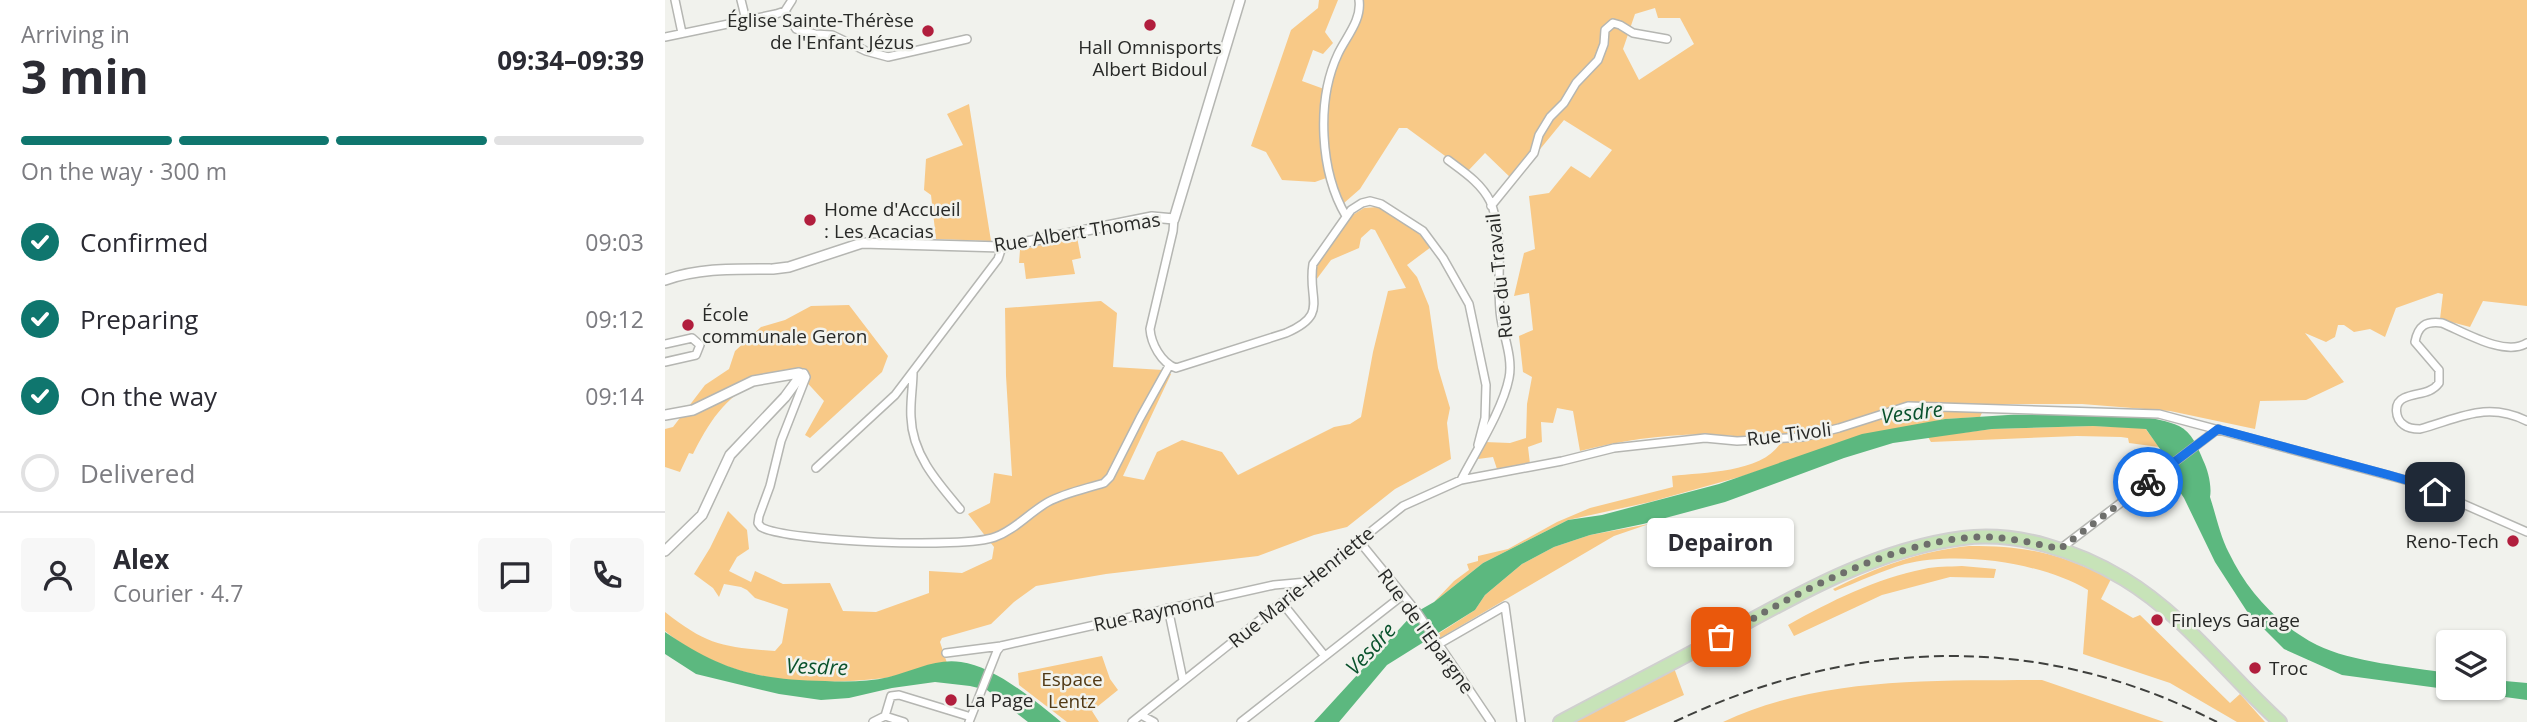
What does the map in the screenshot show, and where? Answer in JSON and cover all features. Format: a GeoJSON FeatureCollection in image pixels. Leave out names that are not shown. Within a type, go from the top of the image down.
{"type":"FeatureCollection","features":[{"type":"Feature","properties":{"kind":"main road"},"geometry":{"type":"LineString","coordinates":[[1560,722],[1745,623],[1887,555],[1964,538],[2009,539],[2060,549],[2104,568],[2157,601],[2280,722]]}},
{"type":"Feature","properties":{"kind":"street"},"geometry":{"type":"LineString","coordinates":[[675,0],[682,33]]}},
{"type":"Feature","properties":{"kind":"street"},"geometry":{"type":"LineString","coordinates":[[741,0],[746,20]]}},
{"type":"Feature","properties":{"kind":"street"},"geometry":{"type":"LineString","coordinates":[[665,37],[785,11],[792,0]]}},
{"type":"Feature","properties":{"kind":"street"},"geometry":{"type":"LineString","coordinates":[[1173,367],[1150,338],[1150,329],[1174,219],[1240,0]]}},
{"type":"Feature","properties":{"kind":"street"},"geometry":{"type":"LineString","coordinates":[[1346,216],[1327,161],[1324,139],[1325,103],[1333,68],[1355,22],[1359,0]]}},
{"type":"Feature","properties":{"kind":"street"},"geometry":{"type":"LineString","coordinates":[[785,11],[796,29],[832,35],[866,51],[888,57],[967,39]]}},
{"type":"Feature","properties":{"kind":"street"},"geometry":{"type":"LineString","coordinates":[[1491,206],[1534,153],[1539,135],[1550,117],[1598,60],[1604,44],[1605,30],[1613,23],[1620,24],[1633,33],[1667,39]]}},
{"type":"Feature","properties":{"kind":"street","name":"Rue du Travail"},"geometry":{"type":"LineString","coordinates":[[1448,160],[1473,179],[1491,206],[1497,235],[1500,317],[1510,376],[1478,445]]}},
{"type":"Feature","properties":{"kind":"street"},"geometry":{"type":"LineString","coordinates":[[665,415],[693,410],[753,381],[804,373],[806,377],[777,451],[770,486],[759,516],[758,523],[761,527],[786,533],[860,541],[963,544],[995,537],[1048,503],[1104,483],[1110,477],[1140,418],[1173,367],[1286,333],[1310,319],[1315,306],[1311,274],[1313,264],[1346,216],[1362,203],[1370,201],[1381,204],[1423,231],[1443,258],[1469,304],[1486,385],[1485,418],[1478,445],[1461,480]]}},
{"type":"Feature","properties":{"kind":"street","name":"Rue Albert Thomas"},"geometry":{"type":"LineString","coordinates":[[665,280],[706,270],[789,267],[862,243],[1002,247],[1152,217],[1174,219]]}},
{"type":"Feature","properties":{"kind":"street"},"geometry":{"type":"LineString","coordinates":[[816,468],[895,395],[998,259],[1002,247]]}},
{"type":"Feature","properties":{"kind":"street"},"geometry":{"type":"LineString","coordinates":[[2527,343],[2521,347],[2502,348],[2442,323],[2423,324],[2417,332],[2415,342],[2439,370],[2439,383],[2433,390],[2404,398],[2396,410],[2403,425],[2413,429],[2478,411],[2498,410],[2527,421]]}},
{"type":"Feature","properties":{"kind":"street"},"geometry":{"type":"LineString","coordinates":[[665,344],[692,338],[700,345],[696,355],[665,362]]}},
{"type":"Feature","properties":{"kind":"street"},"geometry":{"type":"LineString","coordinates":[[913,372],[912,428],[919,453],[936,480],[960,509]]}},
{"type":"Feature","properties":{"kind":"street"},"geometry":{"type":"LineString","coordinates":[[665,551],[702,515],[730,455],[785,397],[799,378],[799,373]]}},
{"type":"Feature","properties":{"kind":"street","name":"Rue Tivoli"},"geometry":{"type":"LineString","coordinates":[[1483,476],[1614,448],[1705,438],[1758,440],[1803,437],[1908,406],[2159,414],[2413,482],[2527,532]]}},
{"type":"Feature","properties":{"kind":"street"},"geometry":{"type":"LineString","coordinates":[[2060,549],[2218,429]]}},
{"type":"Feature","properties":{"kind":"street","name":"Rue Marie-Henriette"},"geometry":{"type":"LineString","coordinates":[[1132,722],[1403,506],[1461,480],[1483,476]]}},
{"type":"Feature","properties":{"kind":"street","name":"Rue de l'Epargne"},"geometry":{"type":"LineString","coordinates":[[1360,541],[1417,612],[1491,722]]}},
{"type":"Feature","properties":{"kind":"street","name":"Rue Raymond"},"geometry":{"type":"LineString","coordinates":[[946,653],[1001,646],[1274,585],[1307,582]]}},
{"type":"Feature","properties":{"kind":"street"},"geometry":{"type":"LineString","coordinates":[[1241,722],[1403,595]]}},
{"type":"Feature","properties":{"kind":"street"},"geometry":{"type":"LineString","coordinates":[[1283,604],[1324,655]]}},
{"type":"Feature","properties":{"kind":"street"},"geometry":{"type":"LineString","coordinates":[[1438,642],[1505,606],[1521,722]]}},
{"type":"Feature","properties":{"kind":"street"},"geometry":{"type":"LineString","coordinates":[[1168,608],[1182,680]]}},
{"type":"Feature","properties":{"kind":"street"},"geometry":{"type":"LineString","coordinates":[[885,716],[891,696],[899,695],[970,720],[1001,646]]}},
{"type":"Feature","properties":{"kind":"street"},"geometry":{"type":"LineString","coordinates":[[1141,715],[1154,722]]}},
{"type":"Feature","properties":{"kind":"street"},"geometry":{"type":"LineString","coordinates":[[873,722],[885,716],[904,722]]}},
{"type":"Feature","properties":{"kind":"green space"},"geometry":{"type":"Polygon","coordinates":[[[1319,0],[1338,0],[1325,32],[1333,43],[1323,54],[1313,50],[1302,81],[1324,89],[1322,133],[1329,177],[1315,182],[1282,180],[1266,152],[1251,146],[1291,30],[1318,8],[1319,0]]]}},
{"type":"Feature","properties":{"kind":"green space"},"geometry":{"type":"Polygon","coordinates":[[[1360,0],[2527,0],[2527,306],[2483,301],[2470,327],[2440,319],[2443,294],[2438,293],[2396,308],[2385,337],[2370,329],[2354,332],[2344,325],[2338,325],[2335,337],[2326,342],[2305,333],[2344,382],[2306,400],[2260,401],[2255,429],[2170,411],[2082,404],[1986,404],[1980,417],[1945,419],[1650,502],[1568,520],[1483,563],[1434,602],[1469,570],[1467,564],[1478,561],[1478,556],[1508,549],[1557,522],[1590,508],[1673,487],[1672,476],[1715,472],[1759,461],[1771,454],[1780,444],[1730,436],[1680,435],[1629,441],[1580,451],[1573,411],[1557,408],[1553,423],[1541,422],[1542,442],[1528,447],[1530,464],[1497,469],[1493,457],[1478,459],[1485,442],[1510,443],[1526,438],[1527,404],[1532,377],[1523,372],[1519,336],[1533,330],[1529,293],[1514,296],[1524,253],[1535,249],[1529,196],[1549,193],[1571,166],[1590,178],[1612,150],[1564,120],[1514,181],[1485,153],[1467,172],[1407,128],[1399,128],[1360,189],[1344,203],[1328,148],[1326,123],[1333,76],[1360,0]],[[1655,8],[1635,14],[1623,49],[1639,80],[1694,44],[1680,18],[1658,18],[1655,8]]]}},
{"type":"Feature","properties":{"kind":"green space"},"geometry":{"type":"Polygon","coordinates":[[[969,104],[991,241],[936,239],[931,195],[924,190],[926,159],[963,145],[947,114],[969,104]]]}},
{"type":"Feature","properties":{"kind":"green space"},"geometry":{"type":"Polygon","coordinates":[[[1378,207],[1407,224],[1431,247],[1407,265],[1417,277],[1429,306],[1438,368],[1450,408],[1447,423],[1451,459],[1395,489],[1347,527],[1314,535],[1258,556],[1106,574],[1036,586],[991,624],[942,638],[940,642],[947,663],[885,678],[827,682],[770,677],[715,662],[665,631],[665,612],[704,638],[728,646],[775,651],[782,643],[788,609],[755,598],[741,587],[724,584],[719,597],[713,588],[694,574],[728,511],[747,530],[749,549],[737,557],[729,571],[751,582],[755,571],[783,584],[830,583],[843,611],[876,612],[929,593],[929,571],[962,573],[992,559],[994,547],[968,514],[990,503],[994,473],[1012,476],[1005,308],[1101,301],[1117,313],[1113,367],[1163,370],[1171,374],[1123,476],[1144,480],[1157,452],[1182,440],[1222,452],[1238,475],[1334,427],[1350,424],[1361,417],[1388,291],[1406,288],[1375,230],[1371,229],[1361,238],[1359,248],[1331,260],[1316,280],[1316,264],[1351,216],[1364,208],[1378,207]]]}},
{"type":"Feature","properties":{"kind":"green space"},"geometry":{"type":"Polygon","coordinates":[[[1077,237],[1081,258],[1072,260],[1075,274],[1026,279],[1024,263],[1019,263],[1020,250],[1077,237]]]}},
{"type":"Feature","properties":{"kind":"green space"},"geometry":{"type":"Polygon","coordinates":[[[849,305],[888,356],[882,372],[810,438],[805,435],[824,401],[801,376],[769,381],[747,388],[727,403],[711,422],[693,454],[689,453],[680,472],[665,467],[665,429],[673,427],[705,385],[729,369],[735,351],[761,327],[785,320],[811,306],[849,305]]]}},
{"type":"Feature","properties":{"kind":"green space"},"geometry":{"type":"Polygon","coordinates":[[[2093,426],[2145,428],[2159,447],[2129,443],[2128,438],[2121,437],[2077,436],[1931,442],[1928,437],[1992,429],[2093,426]]]}},
{"type":"Feature","properties":{"kind":"green space"},"geometry":{"type":"Polygon","coordinates":[[[1649,524],[1614,536],[1440,638],[1438,634],[1475,610],[1485,595],[1522,564],[1554,547],[1590,535],[1649,524]]]}},
{"type":"Feature","properties":{"kind":"green space"},"geometry":{"type":"Polygon","coordinates":[[[1969,546],[2042,553],[2075,563],[2111,579],[2101,599],[2133,618],[2140,615],[2230,703],[2240,694],[2265,722],[2237,722],[2170,683],[2083,654],[2088,590],[2047,572],[1974,559],[1926,560],[1878,573],[1835,591],[1833,589],[1899,561],[1969,546]]]}},
{"type":"Feature","properties":{"kind":"green space"},"geometry":{"type":"Polygon","coordinates":[[[1962,566],[1996,569],[1994,578],[1950,577],[1882,595],[1794,636],[1788,625],[1837,599],[1888,579],[1929,568],[1962,566]]]}},
{"type":"Feature","properties":{"kind":"green space","name":"Espace Lentz"},"geometry":{"type":"Polygon","coordinates":[[[1102,656],[1110,679],[1118,690],[1092,711],[1099,722],[1067,722],[1019,685],[1018,673],[1102,656]]]}},
{"type":"Feature","properties":{"kind":"green space"},"geometry":{"type":"Polygon","coordinates":[[[1674,668],[1684,695],[1624,722],[1569,722],[1590,710],[1614,702],[1674,668]]]}},
{"type":"Feature","properties":{"kind":"green space"},"geometry":{"type":"Polygon","coordinates":[[[2042,680],[2164,722],[1723,722],[1760,707],[1839,689],[1920,682],[2042,680]]]}},
{"type":"Feature","properties":{"kind":"shaded area"},"geometry":{"type":"Polygon","coordinates":[[[2008,415],[2120,415],[2143,417],[2179,426],[2191,436],[2205,464],[2218,525],[2236,567],[2255,594],[2277,618],[2303,637],[2331,651],[2381,663],[2436,671],[2436,688],[2342,675],[2284,649],[2248,613],[2215,562],[2174,483],[2174,469],[2146,429],[2093,426],[1992,429],[1893,443],[1725,502],[1590,535],[1554,547],[1522,564],[1485,595],[1475,610],[1387,665],[1339,722],[1314,722],[1413,614],[1434,602],[1483,563],[1568,520],[1602,515],[1719,484],[1862,434],[1945,419],[2008,415]]]}},
{"type":"Feature","properties":{"kind":"shaded area"},"geometry":{"type":"Polygon","coordinates":[[[665,632],[722,664],[779,678],[865,681],[889,677],[934,663],[961,662],[1001,677],[1061,722],[1028,722],[987,690],[935,682],[849,698],[821,700],[779,694],[696,674],[665,654],[665,632]]]}},
{"type":"Feature","properties":{"kind":"shaded area"},"geometry":{"type":"Polygon","coordinates":[[[2506,681],[2527,683],[2527,700],[2506,697],[2506,681]]]}},
{"type":"Feature","properties":{"kind":"railway"},"geometry":{"type":"LineString","coordinates":[[1674,722],[1741,694],[1809,673],[1878,661],[1946,656],[2015,660],[2083,672],[2150,692],[2217,722]]}},
{"type":"Feature","properties":{"kind":"way so far"},"geometry":{"type":"LineString","coordinates":[[1721,637],[1794,598],[1887,555],[1964,538],[2009,539],[2060,549],[2148,482]]}},
{"type":"Feature","properties":{"kind":"place","name":"Hall Omnisports Albert Bidoul"},"geometry":{"type":"Point","coordinates":[1150,25]}},
{"type":"Feature","properties":{"kind":"place","name":"Église Sainte-Thérèse de l'Enfant Jézus"},"geometry":{"type":"Point","coordinates":[928,31]}},
{"type":"Feature","properties":{"kind":"place","name":"Home d'Accueil : Les Acacias"},"geometry":{"type":"Point","coordinates":[810,220]}},
{"type":"Feature","properties":{"kind":"place","name":"École communale Geron"},"geometry":{"type":"Point","coordinates":[688,325]}},
{"type":"Feature","properties":{"kind":"place","name":"Reno-Tech"},"geometry":{"type":"Point","coordinates":[2513,541]}},
{"type":"Feature","properties":{"kind":"place","name":"Finleys Garage"},"geometry":{"type":"Point","coordinates":[2157,620]}},
{"type":"Feature","properties":{"kind":"place","name":"Depairon"},"geometry":{"type":"Point","coordinates":[1721,637]}},
{"type":"Feature","properties":{"kind":"place","name":"Troc"},"geometry":{"type":"Point","coordinates":[2255,668]}},
{"type":"Feature","properties":{"kind":"place","name":"La Page"},"geometry":{"type":"Point","coordinates":[951,700]}},
{"type":"Feature","properties":{"kind":"route"},"geometry":{"type":"LineString","coordinates":[[2148,482],[2218,429],[2389,475],[2435,492]]}},
{"type":"Feature","properties":{"kind":"water label","name":"Vesdre"},"geometry":{"type":"Point","coordinates":[1912,413]}},
{"type":"Feature","properties":{"kind":"water label","name":"Vesdre"},"geometry":{"type":"Point","coordinates":[1371,649]}},
{"type":"Feature","properties":{"kind":"water label","name":"Vesdre"},"geometry":{"type":"Point","coordinates":[817,667]}}]}
